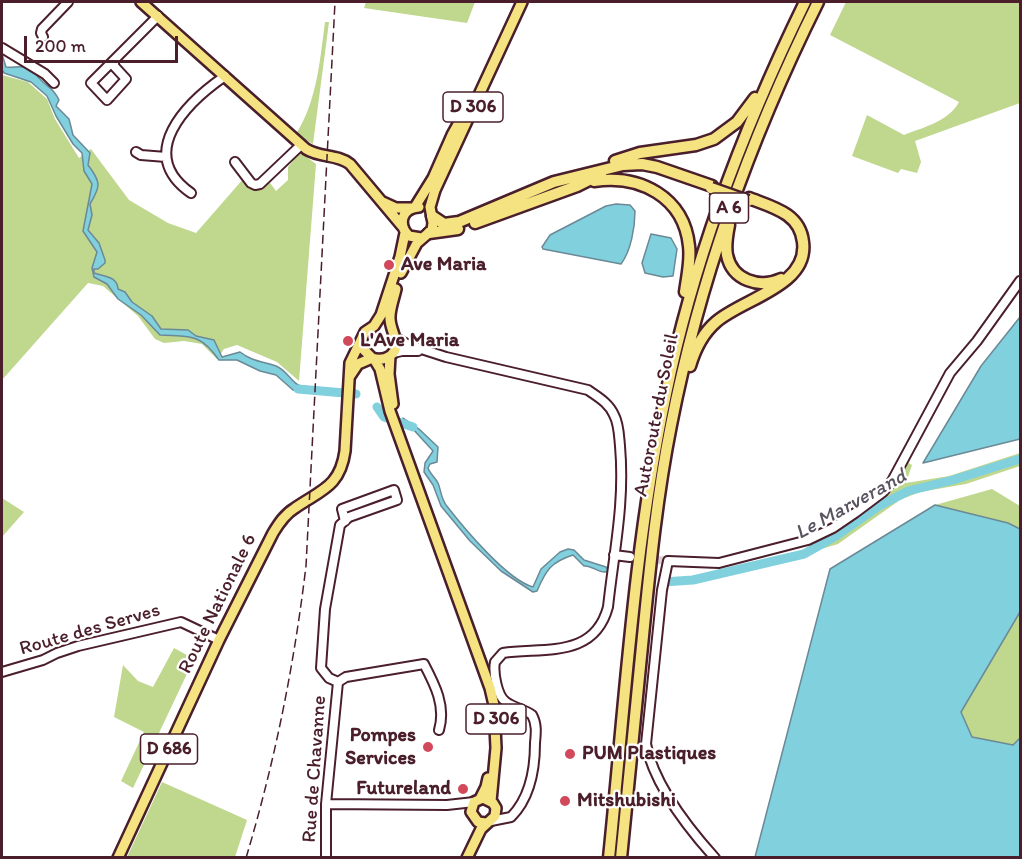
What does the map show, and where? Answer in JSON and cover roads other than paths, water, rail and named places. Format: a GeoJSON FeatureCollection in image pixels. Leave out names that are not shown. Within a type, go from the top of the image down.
{"type":"FeatureCollection","features":[{"type":"Feature","properties":{"kind":"highway","name":"Autoroute du Soleil"},"geometry":{"type":"LineString","coordinates":[[609,858],[646,511],[660,421],[693,284],[718,207],[768,79],[805,2]]}},
{"type":"Feature","properties":{"kind":"highway","name":"Autoroute du Soleil"},"geometry":{"type":"LineString","coordinates":[[621,858],[655,524],[671,424],[693,327],[710,265],[735,192],[776,90],[818,2]]}},
{"type":"Feature","properties":{"kind":"highway"},"geometry":{"type":"LineString","coordinates":[[590,172],[640,153],[696,145],[714,139],[737,122],[768,79]]}},
{"type":"Feature","properties":{"kind":"highway"},"geometry":{"type":"LineString","coordinates":[[431,215],[444,224],[459,222],[554,182],[623,165],[642,164],[665,169],[711,187]]}},
{"type":"Feature","properties":{"kind":"highway"},"geometry":{"type":"LineString","coordinates":[[425,236],[458,229],[577,186],[608,172],[637,167],[664,172],[784,212],[795,222],[803,240],[801,261],[786,280],[717,321],[706,333],[693,357],[671,424]]}},
{"type":"Feature","properties":{"kind":"highway"},"geometry":{"type":"LineString","coordinates":[[577,186],[606,179],[635,182],[663,197],[681,218],[688,238],[690,258],[678,343]]}},
{"type":"Feature","properties":{"kind":"highway"},"geometry":{"type":"LineString","coordinates":[[735,192],[726,243],[730,263],[738,274],[748,281],[760,284],[776,282],[788,274],[796,263],[800,251],[799,237],[790,222],[783,216],[749,200]]}},
{"type":"Feature","properties":{"kind":"main road"},"geometry":{"type":"LineString","coordinates":[[141,2],[301,145],[313,154],[344,159],[350,164],[413,238],[425,236]]}},
{"type":"Feature","properties":{"kind":"main road","name":"D 306"},"geometry":{"type":"LineString","coordinates":[[414,207],[434,178],[452,135],[468,106],[516,2]]}},
{"type":"Feature","properties":{"kind":"main road","name":"D 306"},"geometry":{"type":"LineString","coordinates":[[431,215],[431,199],[522,2]]}},
{"type":"Feature","properties":{"kind":"main road"},"geometry":{"type":"LineString","coordinates":[[379,200],[396,208],[414,207],[422,208],[431,215],[433,227],[408,257],[399,277],[390,316],[396,346],[392,354],[380,360],[365,353],[362,341],[365,332],[374,326],[381,315],[402,250],[404,215],[414,207]]}},
{"type":"Feature","properties":{"kind":"main road"},"geometry":{"type":"LineString","coordinates":[[374,326],[383,325],[394,334]]}},
{"type":"Feature","properties":{"kind":"main road","name":"Route Nationale 6"},"geometry":{"type":"LineString","coordinates":[[118,858],[219,640],[282,519],[294,508],[323,492],[339,474],[344,463],[350,363],[362,341]]}},
{"type":"Feature","properties":{"kind":"main road","name":"D 306"},"geometry":{"type":"LineString","coordinates":[[392,354],[390,384],[393,413]]}},
{"type":"Feature","properties":{"kind":"main road"},"geometry":{"type":"LineString","coordinates":[[348,383],[358,364],[373,358]]}},
{"type":"Feature","properties":{"kind":"main road","name":"D 306"},"geometry":{"type":"LineString","coordinates":[[373,358],[380,369],[393,413],[416,473],[423,504],[472,640],[477,648],[494,705],[496,748],[494,805]]}},
{"type":"Feature","properties":{"kind":"main road","name":"D 306"},"geometry":{"type":"LineString","coordinates":[[472,640],[472,648],[491,722],[488,779],[486,787],[477,800]]}},
{"type":"Feature","properties":{"kind":"main road"},"geometry":{"type":"LineString","coordinates":[[462,858],[472,835],[472,816],[477,800],[486,798],[494,805],[495,816],[478,834],[467,858]]}},
{"type":"Feature","properties":{"kind":"main road"},"geometry":{"type":"LineString","coordinates":[[472,816],[489,822]]}},
{"type":"Feature","properties":{"kind":"street"},"geometry":{"type":"LineString","coordinates":[[44,37],[41,33],[42,29],[68,2]]}},
{"type":"Feature","properties":{"kind":"street"},"geometry":{"type":"LineString","coordinates":[[114,60],[114,66],[126,79],[107,100],[91,83],[114,60],[158,16]]}},
{"type":"Feature","properties":{"kind":"street"},"geometry":{"type":"LineString","coordinates":[[2,48],[45,74],[54,83]]}},
{"type":"Feature","properties":{"kind":"street"},"geometry":{"type":"LineString","coordinates":[[191,193],[173,178],[166,157],[172,132],[178,118],[205,90],[225,76]]}},
{"type":"Feature","properties":{"kind":"street"},"geometry":{"type":"LineString","coordinates":[[235,162],[251,183],[260,184],[301,145]]}},
{"type":"Feature","properties":{"kind":"street"},"geometry":{"type":"LineString","coordinates":[[136,152],[141,155],[166,157]]}},
{"type":"Feature","properties":{"kind":"street"},"geometry":{"type":"LineString","coordinates":[[715,858],[676,809],[650,761],[646,730],[662,590],[668,561],[719,563],[808,540],[833,528],[883,492],[896,473],[950,373],[977,341],[1020,281]]}},
{"type":"Feature","properties":{"kind":"street"},"geometry":{"type":"LineString","coordinates":[[394,334],[429,352]]}},
{"type":"Feature","properties":{"kind":"street"},"geometry":{"type":"LineString","coordinates":[[392,354],[405,350],[429,352],[588,390],[604,400],[614,414],[617,423],[622,471],[622,507],[608,607],[604,618],[586,639],[562,650],[503,653],[495,662],[496,679],[502,699],[507,704],[530,713],[536,723],[534,774],[529,788],[511,817],[489,822]]}},
{"type":"Feature","properties":{"kind":"street"},"geometry":{"type":"LineString","coordinates":[[345,521],[342,509],[394,490],[397,500],[349,517],[345,521],[340,525],[325,609],[321,669],[328,678],[338,682],[346,677],[424,664],[437,690],[442,718],[440,730]]}},
{"type":"Feature","properties":{"kind":"street"},"geometry":{"type":"LineString","coordinates":[[614,555],[630,557]]}},
{"type":"Feature","properties":{"kind":"street","name":"Route des Serves"},"geometry":{"type":"LineString","coordinates":[[2,672],[43,660],[78,646],[181,622],[219,640]]}},
{"type":"Feature","properties":{"kind":"street","name":"Rue de Chavanne"},"geometry":{"type":"LineString","coordinates":[[326,858],[326,804],[338,682]]}},
{"type":"Feature","properties":{"kind":"street"},"geometry":{"type":"LineString","coordinates":[[326,804],[447,805],[477,800]]}},
{"type":"Feature","properties":{"kind":"street"},"geometry":{"type":"LineString","coordinates":[[447,805],[472,816]]}},
{"type":"Feature","properties":{"kind":"street"},"geometry":{"type":"LineString","coordinates":[[494,805],[506,814],[519,807]]}},
{"type":"Feature","properties":{"kind":"water"},"geometry":{"type":"Polygon","coordinates":[[[2,54],[6,67],[31,69],[52,90],[59,100],[56,106],[69,119],[73,135],[90,153],[88,165],[97,180],[98,188],[90,204],[92,215],[88,230],[99,243],[105,260],[105,263],[98,269],[94,269],[94,273],[113,279],[118,289],[125,292],[132,302],[152,316],[161,329],[188,330],[196,336],[214,340],[222,357],[240,352],[253,360],[276,366],[298,385],[308,388],[308,393],[293,390],[276,375],[260,371],[237,360],[219,360],[206,345],[194,338],[160,335],[141,315],[118,299],[107,284],[94,277],[92,268],[97,252],[83,231],[92,184],[84,171],[82,153],[73,144],[47,96],[31,82],[4,73],[2,54]]]}},
{"type":"Feature","properties":{"kind":"water"},"geometry":{"type":"Polygon","coordinates":[[[630,205],[635,211],[632,239],[621,264],[543,249],[550,235],[606,206],[630,205]]]}},
{"type":"Feature","properties":{"kind":"water"},"geometry":{"type":"Polygon","coordinates":[[[651,234],[671,238],[677,249],[673,276],[663,277],[645,273],[642,263],[651,234]]]}},
{"type":"Feature","properties":{"kind":"water"},"geometry":{"type":"Polygon","coordinates":[[[1020,317],[1020,439],[923,463],[981,366],[1020,317]]]}},
{"type":"Feature","properties":{"kind":"water"},"geometry":{"type":"Polygon","coordinates":[[[403,418],[438,447],[437,462],[430,464],[428,468],[438,483],[446,505],[486,552],[511,574],[533,587],[541,569],[560,552],[568,549],[574,550],[584,560],[606,567],[609,571],[602,572],[584,566],[573,555],[554,564],[543,578],[537,591],[533,592],[501,571],[470,541],[441,506],[433,485],[424,472],[425,463],[433,451],[412,428],[404,427],[403,418]]]}},
{"type":"Feature","properties":{"kind":"water"},"geometry":{"type":"Polygon","coordinates":[[[935,505],[1008,523],[1020,529],[1020,612],[961,712],[972,737],[1013,745],[1020,738],[1020,857],[755,857],[830,569],[935,505]]]}},
{"type":"Feature","properties":{"kind":"waterway","name":"Le Marverand"},"geometry":{"type":"LineString","coordinates":[[298,389],[356,394]]}},
{"type":"Feature","properties":{"kind":"waterway","name":"Le Marverand"},"geometry":{"type":"LineString","coordinates":[[377,407],[384,417],[413,427]]}},
{"type":"Feature","properties":{"kind":"waterway","name":"Le Marverand"},"geometry":{"type":"LineString","coordinates":[[663,582],[693,580],[804,554],[836,536],[879,506],[908,491],[1020,459]]}},
{"type":"Feature","properties":{"kind":"tunnel"},"geometry":{"type":"LineString","coordinates":[[634,558],[668,561]]}},
{"type":"Feature","properties":{"kind":"railway"},"geometry":{"type":"LineString","coordinates":[[246,858],[266,786],[282,713],[296,640],[306,566],[335,2]]}},
{"type":"Feature","properties":{"kind":"place","name":"Ave Maria"},"geometry":{"type":"Point","coordinates":[389,265]}},
{"type":"Feature","properties":{"kind":"place","name":"L'Ave Maria"},"geometry":{"type":"Point","coordinates":[348,341]}},
{"type":"Feature","properties":{"kind":"place","name":"Pompes Services"},"geometry":{"type":"Point","coordinates":[428,747]}},
{"type":"Feature","properties":{"kind":"place","name":"PUM Plastiques"},"geometry":{"type":"Point","coordinates":[570,754]}},
{"type":"Feature","properties":{"kind":"place","name":"Futureland"},"geometry":{"type":"Point","coordinates":[463,789]}},
{"type":"Feature","properties":{"kind":"place","name":"Mitshubishi"},"geometry":{"type":"Point","coordinates":[565,801]}}]}
